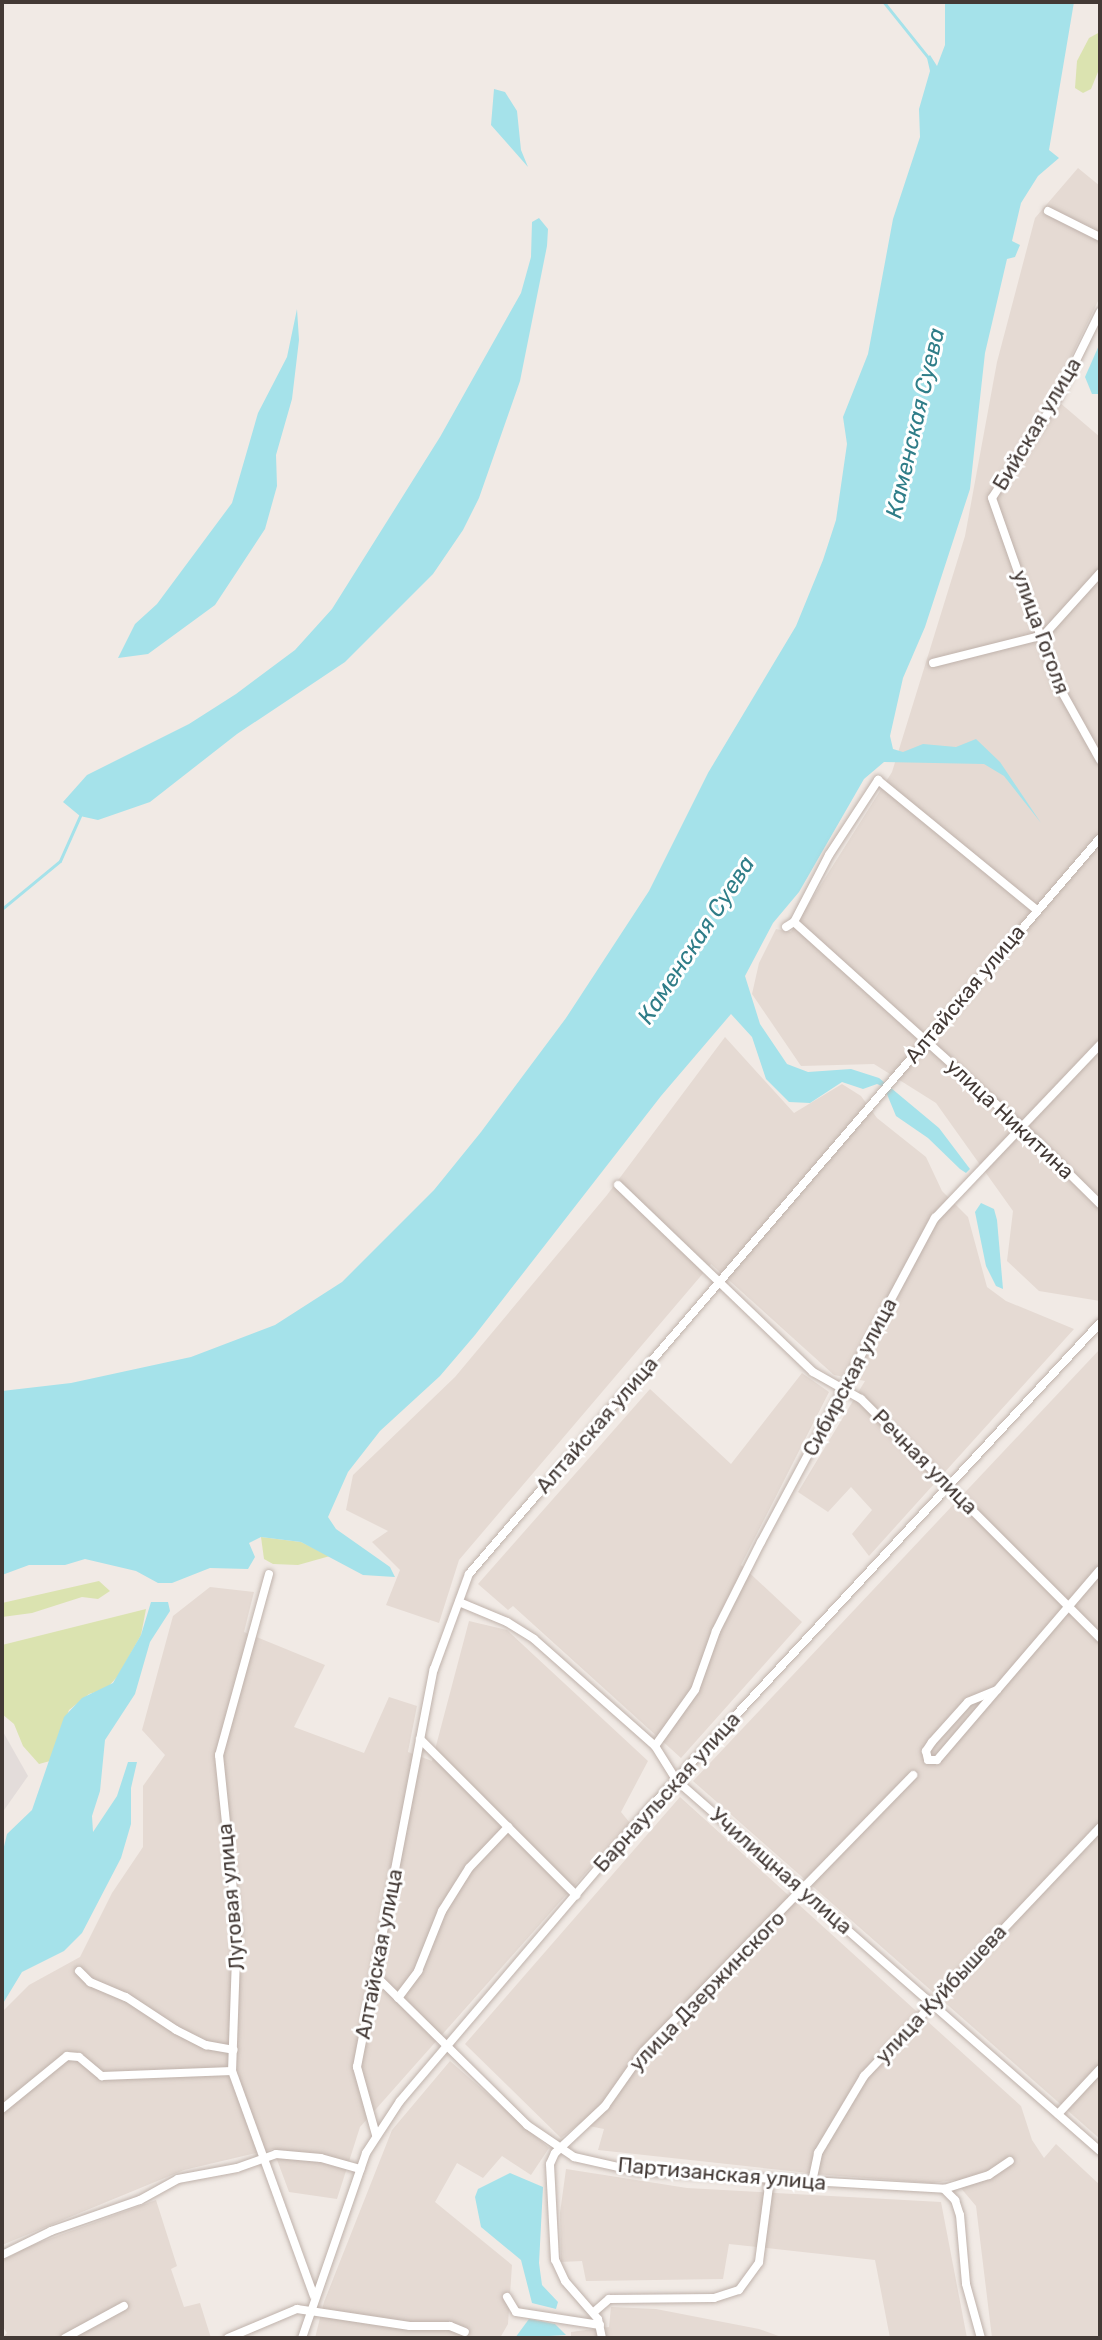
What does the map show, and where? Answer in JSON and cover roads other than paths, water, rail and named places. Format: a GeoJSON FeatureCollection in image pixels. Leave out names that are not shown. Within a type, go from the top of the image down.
{"type":"FeatureCollection","features":[{"type":"Feature","properties":{"kind":"street"},"geometry":{"type":"LineString","coordinates":[[1048,211],[1100,237]]}},
{"type":"Feature","properties":{"kind":"street","name":"Бийская улица"},"geometry":{"type":"LineString","coordinates":[[992,498],[1057,399],[1100,312]]}},
{"type":"Feature","properties":{"kind":"street","name":"улица Гоголя"},"geometry":{"type":"LineString","coordinates":[[992,498],[1044,635],[1057,683],[1100,761]]}},
{"type":"Feature","properties":{"kind":"street"},"geometry":{"type":"LineString","coordinates":[[933,663],[1044,635],[1100,573]]}},
{"type":"Feature","properties":{"kind":"street","name":"улица Никитина"},"geometry":{"type":"LineString","coordinates":[[1037,910],[878,780],[829,855],[790,925],[1022,1127],[1100,1204]]}},
{"type":"Feature","properties":{"kind":"street","name":"Алтайская улица"},"geometry":{"type":"LineString","coordinates":[[376,2135],[357,2067],[434,1669],[469,1574],[1100,838]]}},
{"type":"Feature","properties":{"kind":"street","name":"Сибирская улица"},"geometry":{"type":"LineString","coordinates":[[655,1746],[695,1689],[716,1631],[935,1218],[1100,1045]]}},
{"type":"Feature","properties":{"kind":"street","name":"Речная улица"},"geometry":{"type":"LineString","coordinates":[[618,1185],[717,1285],[813,1372],[861,1399],[1100,1637]]}},
{"type":"Feature","properties":{"kind":"street","name":"Барнаульская улица"},"geometry":{"type":"LineString","coordinates":[[302,2338],[314,2296],[360,2169],[376,2135],[448,2045],[676,1780],[1100,1323]]}},
{"type":"Feature","properties":{"kind":"street"},"geometry":{"type":"LineString","coordinates":[[996,1690],[968,1702],[932,1742],[926,1751],[928,1760],[937,1760],[1100,1570]]}},
{"type":"Feature","properties":{"kind":"street","name":"Луговая улица"},"geometry":{"type":"LineString","coordinates":[[268,1574],[219,1755],[237,1929],[232,2071],[314,2296]]}},
{"type":"Feature","properties":{"kind":"street","name":"Училищная улица"},"geometry":{"type":"LineString","coordinates":[[459,1602],[507,1622],[534,1639],[655,1746],[676,1780],[1100,2151]]}},
{"type":"Feature","properties":{"kind":"street"},"geometry":{"type":"LineString","coordinates":[[420,1739],[576,1895]]}},
{"type":"Feature","properties":{"kind":"street","name":"улица Дзержинского"},"geometry":{"type":"LineString","coordinates":[[562,2149],[605,2106],[643,2052],[914,1775]]}},
{"type":"Feature","properties":{"kind":"street"},"geometry":{"type":"LineString","coordinates":[[398,1998],[418,1971],[442,1911],[469,1868],[508,1827]]}},
{"type":"Feature","properties":{"kind":"street","name":"улица Куйбышева"},"geometry":{"type":"LineString","coordinates":[[812,2182],[818,2153],[864,2076],[1100,1827]]}},
{"type":"Feature","properties":{"kind":"street"},"geometry":{"type":"LineString","coordinates":[[79,1971],[90,1982],[126,1997],[186,2035],[206,2045],[234,2050]]}},
{"type":"Feature","properties":{"kind":"street","name":"Партизанская улица"},"geometry":{"type":"LineString","coordinates":[[375,1975],[527,2125],[574,2157],[636,2171],[944,2189],[989,2175],[1010,2161]]}},
{"type":"Feature","properties":{"kind":"street"},"geometry":{"type":"LineString","coordinates":[[2,2109],[67,2056],[79,2057],[102,2076],[232,2071]]}},
{"type":"Feature","properties":{"kind":"street"},"geometry":{"type":"LineString","coordinates":[[1058,2114],[1100,2069]]}},
{"type":"Feature","properties":{"kind":"street"},"geometry":{"type":"LineString","coordinates":[[562,2149],[550,2164],[555,2260],[572,2290],[594,2312],[602,2338]]}},
{"type":"Feature","properties":{"kind":"street"},"geometry":{"type":"LineString","coordinates":[[2,2255],[51,2231],[140,2200],[178,2179],[276,2154],[321,2158],[360,2169]]}},
{"type":"Feature","properties":{"kind":"street"},"geometry":{"type":"LineString","coordinates":[[594,2312],[609,2299],[715,2298],[738,2290],[760,2262],[771,2179]]}},
{"type":"Feature","properties":{"kind":"street"},"geometry":{"type":"LineString","coordinates":[[944,2189],[955,2200],[960,2215],[967,2284],[981,2338]]}},
{"type":"Feature","properties":{"kind":"street"},"geometry":{"type":"LineString","coordinates":[[507,2297],[516,2312],[600,2325]]}},
{"type":"Feature","properties":{"kind":"street"},"geometry":{"type":"LineString","coordinates":[[65,2338],[124,2306]]}},
{"type":"Feature","properties":{"kind":"street"},"geometry":{"type":"LineString","coordinates":[[228,2338],[284,2312],[309,2311],[410,2326],[450,2326],[466,2332]]}},
{"type":"Feature","properties":{"kind":"water","name":"Каменская Суева"},"geometry":{"type":"Polygon","coordinates":[[[945,2],[1074,2],[1049,150],[1059,158],[1038,176],[1021,203],[1012,241],[1020,245],[1015,257],[1007,259],[985,353],[970,489],[925,627],[903,678],[890,736],[893,749],[903,752],[923,744],[956,747],[976,739],[1000,762],[1041,823],[1004,776],[984,764],[884,762],[864,779],[799,892],[773,923],[745,976],[760,1024],[787,1064],[808,1072],[851,1069],[879,1078],[939,1128],[970,1169],[966,1173],[960,1169],[928,1138],[896,1116],[884,1087],[877,1084],[863,1089],[842,1082],[810,1103],[789,1102],[766,1079],[752,1037],[731,1014],[661,1096],[475,1335],[440,1376],[380,1431],[348,1472],[328,1517],[336,1529],[390,1567],[395,1577],[363,1575],[301,1542],[261,1537],[249,1543],[255,1557],[248,1569],[210,1568],[172,1583],[158,1583],[136,1571],[85,1559],[65,1565],[29,1565],[2,1575],[2,1391],[71,1383],[191,1357],[275,1325],[342,1282],[434,1190],[481,1132],[566,1018],[649,891],[708,773],[796,626],[823,560],[836,520],[847,444],[843,417],[868,354],[893,219],[920,137],[919,109],[930,71],[927,58],[930,55],[937,66],[945,45],[945,2]]]}},
{"type":"Feature","properties":{"kind":"water"},"geometry":{"type":"Polygon","coordinates":[[[494,89],[505,92],[517,111],[521,150],[528,167],[491,125],[494,89]]]}},
{"type":"Feature","properties":{"kind":"water"},"geometry":{"type":"Polygon","coordinates":[[[539,218],[548,229],[547,246],[520,381],[479,498],[463,530],[433,574],[345,662],[237,734],[150,802],[98,820],[80,816],[63,802],[87,775],[189,724],[236,694],[295,650],[332,609],[440,437],[521,293],[531,257],[532,222],[539,218]]]}},
{"type":"Feature","properties":{"kind":"water"},"geometry":{"type":"Polygon","coordinates":[[[297,309],[299,340],[292,399],[276,455],[277,486],[265,529],[215,605],[148,654],[118,658],[135,624],[157,604],[232,503],[258,413],[287,357],[297,309]]]}},
{"type":"Feature","properties":{"kind":"water"},"geometry":{"type":"Polygon","coordinates":[[[1100,343],[1100,394],[1092,394],[1085,377],[1100,343]]]}},
{"type":"Feature","properties":{"kind":"water"},"geometry":{"type":"Polygon","coordinates":[[[981,1203],[994,1209],[997,1220],[1003,1289],[996,1286],[986,1266],[975,1212],[981,1203]]]}},
{"type":"Feature","properties":{"kind":"water"},"geometry":{"type":"Polygon","coordinates":[[[151,1602],[168,1602],[170,1611],[150,1642],[135,1694],[105,1740],[100,1791],[92,1816],[93,1832],[117,1796],[128,1762],[137,1762],[131,1788],[131,1824],[121,1858],[82,1933],[64,1951],[22,1972],[2,2005],[2,1855],[7,1834],[32,1810],[64,1717],[82,1698],[113,1683],[141,1635],[151,1602]]]}},
{"type":"Feature","properties":{"kind":"water"},"geometry":{"type":"Polygon","coordinates":[[[510,2173],[543,2187],[539,2263],[542,2285],[558,2302],[556,2309],[532,2303],[521,2260],[481,2227],[475,2197],[478,2189],[510,2173]]]}},
{"type":"Feature","properties":{"kind":"water"},"geometry":{"type":"Polygon","coordinates":[[[529,2319],[555,2324],[566,2335],[515,2338],[529,2319]]]}},
{"type":"Feature","properties":{"kind":"waterway"},"geometry":{"type":"LineString","coordinates":[[884,2],[928,57]]}},
{"type":"Feature","properties":{"kind":"waterway"},"geometry":{"type":"LineString","coordinates":[[2,909],[60,861],[80,816]]}}]}
